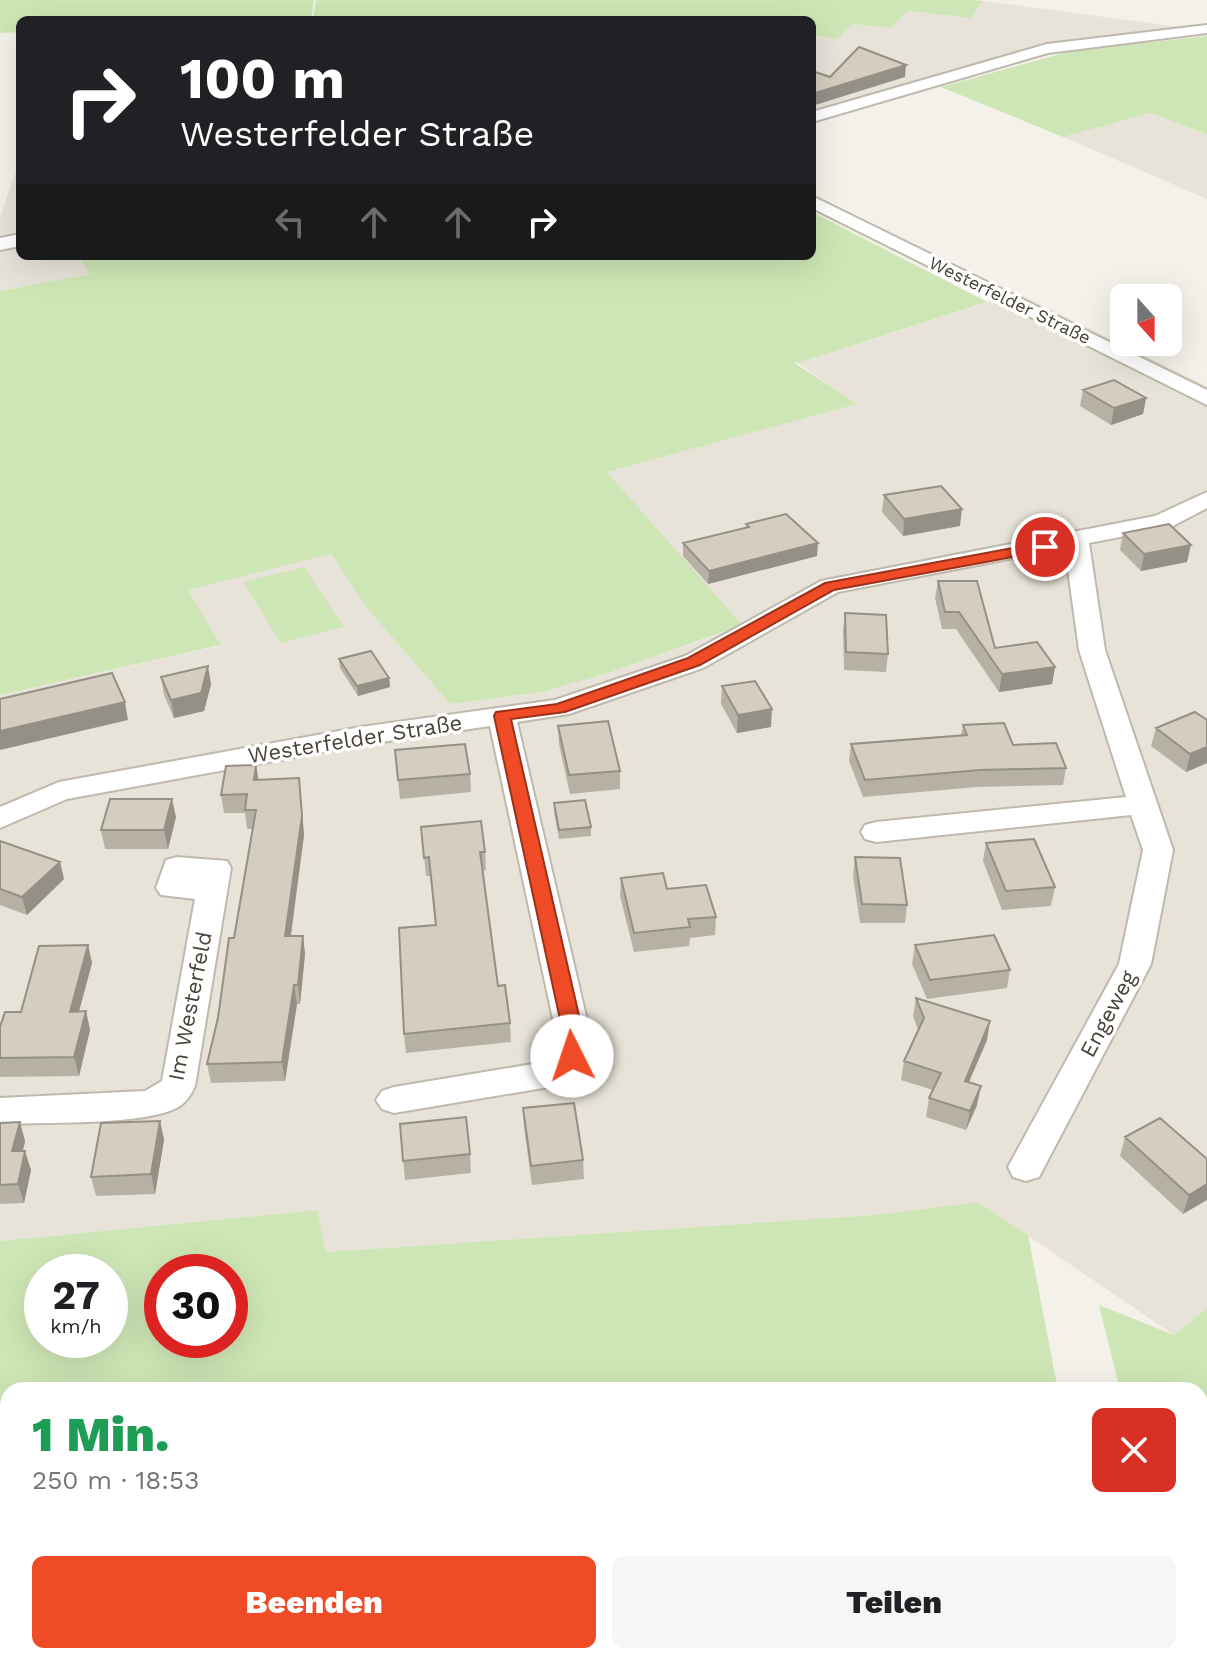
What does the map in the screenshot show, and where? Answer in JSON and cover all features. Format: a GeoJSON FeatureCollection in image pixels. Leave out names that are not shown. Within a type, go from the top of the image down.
{"type":"FeatureCollection","features":[{"type":"Feature","properties":{"kind":"street"},"geometry":{"type":"LineString","coordinates":[[816,116],[1047,49],[1207,29]]}},
{"type":"Feature","properties":{"kind":"street","name":"Westerfelder Straße"},"geometry":{"type":"LineString","coordinates":[[816,203],[1207,398]]}},
{"type":"Feature","properties":{"kind":"street","name":"Westerfelder Straße"},"geometry":{"type":"LineString","coordinates":[[0,819],[59,791],[361,736],[559,708],[694,662],[830,586],[1162,522],[1207,499]]}},
{"type":"Feature","properties":{"kind":"street","name":"Engeweg"},"geometry":{"type":"LineString","coordinates":[[1026,1167],[1135,964],[1158,850],[1092,650],[1076,541]]}},
{"type":"Feature","properties":{"kind":"street"},"geometry":{"type":"LineString","coordinates":[[394,1100],[555,1073],[572,1056],[573,1033],[502,716]]}},
{"type":"Feature","properties":{"kind":"street"},"geometry":{"type":"LineString","coordinates":[[876,832],[1144,804]]}},
{"type":"Feature","properties":{"kind":"street","name":"Im Westerfeld"},"geometry":{"type":"LineString","coordinates":[[0,1111],[145,1104],[167,1097],[178,1086],[212,889]]}},
{"type":"Feature","properties":{"kind":"shaded area"},"geometry":{"type":"Polygon","coordinates":[[[983,1],[1180,27],[1042,47],[816,112],[816,35],[837,38],[853,24],[891,28],[906,11],[969,18],[983,1]]]}},
{"type":"Feature","properties":{"kind":"shaded area"},"geometry":{"type":"Polygon","coordinates":[[[1150,113],[1207,134],[1207,199],[1063,137],[1150,113]]]}},
{"type":"Feature","properties":{"kind":"shaded area"},"geometry":{"type":"Polygon","coordinates":[[[16,171],[16,260],[81,260],[91,274],[0,291],[0,217],[16,171]]]}},
{"type":"Feature","properties":{"kind":"shaded area"},"geometry":{"type":"Polygon","coordinates":[[[1017,293],[1110,339],[1110,356],[1146,356],[1207,386],[1207,1308],[1174,1335],[978,1202],[874,1215],[325,1252],[316,1210],[0,1241],[0,695],[220,646],[187,590],[331,554],[366,607],[450,704],[542,692],[611,672],[741,626],[607,472],[855,404],[798,363],[1017,293]]]}},
{"type":"Feature","properties":{"kind":"green space"},"geometry":{"type":"Polygon","coordinates":[[[0,0],[314,0],[312,16],[16,16],[16,32],[0,33],[0,0]]]}},
{"type":"Feature","properties":{"kind":"green space"},"geometry":{"type":"Polygon","coordinates":[[[316,0],[983,1],[970,18],[907,11],[891,28],[853,24],[837,39],[816,36],[816,16],[314,16],[316,0]]]}},
{"type":"Feature","properties":{"kind":"green space"},"geometry":{"type":"Polygon","coordinates":[[[1207,36],[1207,134],[1150,113],[1063,137],[941,87],[1071,51],[1207,36]]]}},
{"type":"Feature","properties":{"kind":"green space"},"geometry":{"type":"Polygon","coordinates":[[[816,214],[987,302],[798,363],[793,362],[857,404],[607,472],[742,625],[611,672],[542,692],[450,704],[366,607],[331,554],[188,590],[221,645],[0,695],[0,291],[90,274],[81,260],[816,260],[816,214]]]}},
{"type":"Feature","properties":{"kind":"green space"},"geometry":{"type":"Polygon","coordinates":[[[304,567],[344,627],[281,643],[243,582],[304,567]]]}},
{"type":"Feature","properties":{"kind":"green space"},"geometry":{"type":"Polygon","coordinates":[[[978,1202],[1028,1235],[1056,1382],[0,1382],[0,1241],[317,1210],[326,1252],[874,1215],[978,1202]]]}},
{"type":"Feature","properties":{"kind":"green space"},"geometry":{"type":"Polygon","coordinates":[[[1099,1305],[1174,1335],[1207,1308],[1207,1382],[1118,1382],[1099,1305]]]}},
{"type":"Feature","properties":{"kind":"building"},"geometry":{"type":"Polygon","coordinates":[[[859,47],[906,65],[816,93],[816,72],[830,77],[859,47]]]}},
{"type":"Feature","properties":{"kind":"building"},"geometry":{"type":"Polygon","coordinates":[[[1114,380],[1146,398],[1114,408],[1083,390],[1114,380]]]}},
{"type":"Feature","properties":{"kind":"building"},"geometry":{"type":"Polygon","coordinates":[[[941,486],[962,509],[904,519],[884,495],[941,486]]]}},
{"type":"Feature","properties":{"kind":"building"},"geometry":{"type":"Polygon","coordinates":[[[786,514],[818,543],[709,571],[683,543],[749,527],[746,524],[786,514]]]}},
{"type":"Feature","properties":{"kind":"building"},"geometry":{"type":"Polygon","coordinates":[[[1169,524],[1191,545],[1144,554],[1123,533],[1169,524]]]}},
{"type":"Feature","properties":{"kind":"building"},"geometry":{"type":"Polygon","coordinates":[[[938,581],[977,581],[995,648],[1037,642],[1055,667],[1002,674],[959,612],[945,612],[938,581]]]}},
{"type":"Feature","properties":{"kind":"building"},"geometry":{"type":"Polygon","coordinates":[[[845,613],[886,615],[888,654],[846,652],[845,613]]]}},
{"type":"Feature","properties":{"kind":"building"},"geometry":{"type":"Polygon","coordinates":[[[371,651],[389,678],[357,686],[339,659],[371,651]]]}},
{"type":"Feature","properties":{"kind":"building"},"geometry":{"type":"Polygon","coordinates":[[[208,666],[201,693],[171,700],[161,677],[208,666]]]}},
{"type":"Feature","properties":{"kind":"building"},"geometry":{"type":"Polygon","coordinates":[[[112,673],[125,702],[0,731],[0,699],[112,673]]]}},
{"type":"Feature","properties":{"kind":"building"},"geometry":{"type":"Polygon","coordinates":[[[755,681],[772,709],[738,715],[722,686],[755,681]]]}},
{"type":"Feature","properties":{"kind":"building"},"geometry":{"type":"Polygon","coordinates":[[[1195,712],[1207,720],[1207,747],[1190,754],[1156,728],[1195,712]]]}},
{"type":"Feature","properties":{"kind":"building"},"geometry":{"type":"Polygon","coordinates":[[[608,721],[620,771],[569,775],[558,726],[608,721]]]}},
{"type":"Feature","properties":{"kind":"building"},"geometry":{"type":"Polygon","coordinates":[[[1004,723],[1013,745],[1056,743],[1066,768],[980,770],[865,780],[851,744],[967,735],[963,725],[1004,723]]]}},
{"type":"Feature","properties":{"kind":"building"},"geometry":{"type":"Polygon","coordinates":[[[465,744],[470,774],[398,780],[395,750],[465,744]]]}},
{"type":"Feature","properties":{"kind":"building"},"geometry":{"type":"Polygon","coordinates":[[[256,765],[254,780],[299,778],[302,816],[285,936],[303,936],[298,985],[294,985],[282,1062],[207,1064],[218,1018],[229,938],[234,938],[256,810],[245,810],[247,794],[221,795],[226,766],[256,765]]]}},
{"type":"Feature","properties":{"kind":"building"},"geometry":{"type":"Polygon","coordinates":[[[110,799],[172,799],[164,830],[101,830],[110,799]]]}},
{"type":"Feature","properties":{"kind":"building"},"geometry":{"type":"Polygon","coordinates":[[[585,800],[591,827],[559,830],[554,803],[585,800]]]}},
{"type":"Feature","properties":{"kind":"building"},"geometry":{"type":"Polygon","coordinates":[[[481,821],[485,852],[480,852],[498,986],[505,985],[510,1023],[404,1034],[399,928],[436,925],[429,857],[424,858],[421,827],[481,821]]]}},
{"type":"Feature","properties":{"kind":"building"},"geometry":{"type":"Polygon","coordinates":[[[1034,839],[1055,887],[1006,891],[986,843],[1034,839]]]}},
{"type":"Feature","properties":{"kind":"building"},"geometry":{"type":"Polygon","coordinates":[[[0,841],[60,862],[22,897],[0,889],[0,841]]]}},
{"type":"Feature","properties":{"kind":"building"},"geometry":{"type":"Polygon","coordinates":[[[855,857],[900,858],[907,905],[862,904],[855,857]]]}},
{"type":"Feature","properties":{"kind":"building"},"geometry":{"type":"Polygon","coordinates":[[[663,873],[667,889],[706,885],[716,917],[688,919],[690,927],[634,933],[621,878],[663,873]]]}},
{"type":"Feature","properties":{"kind":"building"},"geometry":{"type":"Polygon","coordinates":[[[994,935],[1010,970],[930,980],[915,945],[994,935]]]}},
{"type":"Feature","properties":{"kind":"building"},"geometry":{"type":"Polygon","coordinates":[[[88,945],[70,1012],[86,1011],[74,1057],[0,1058],[0,1027],[5,1012],[21,1012],[39,946],[88,945]]]}},
{"type":"Feature","properties":{"kind":"building"},"geometry":{"type":"Polygon","coordinates":[[[916,998],[990,1021],[965,1081],[981,1086],[970,1111],[929,1098],[941,1073],[904,1061],[924,1018],[916,998]]]}},
{"type":"Feature","properties":{"kind":"building"},"geometry":{"type":"Polygon","coordinates":[[[574,1103],[583,1160],[531,1166],[523,1108],[574,1103]]]}},
{"type":"Feature","properties":{"kind":"building"},"geometry":{"type":"Polygon","coordinates":[[[466,1117],[470,1154],[403,1161],[400,1124],[466,1117]]]}},
{"type":"Feature","properties":{"kind":"building"},"geometry":{"type":"Polygon","coordinates":[[[1160,1118],[1207,1159],[1207,1184],[1189,1195],[1125,1137],[1160,1118]]]}},
{"type":"Feature","properties":{"kind":"building"},"geometry":{"type":"Polygon","coordinates":[[[160,1121],[151,1174],[91,1177],[101,1123],[160,1121]]]}},
{"type":"Feature","properties":{"kind":"building"},"geometry":{"type":"Polygon","coordinates":[[[20,1122],[12,1151],[25,1151],[18,1184],[0,1185],[0,1123],[20,1122]]]}},
{"type":"Feature","properties":{"kind":"route"},"geometry":{"type":"LineString","coordinates":[[572,1056],[573,1033],[502,716],[559,708],[694,662],[830,586],[1045,547]]}}]}
